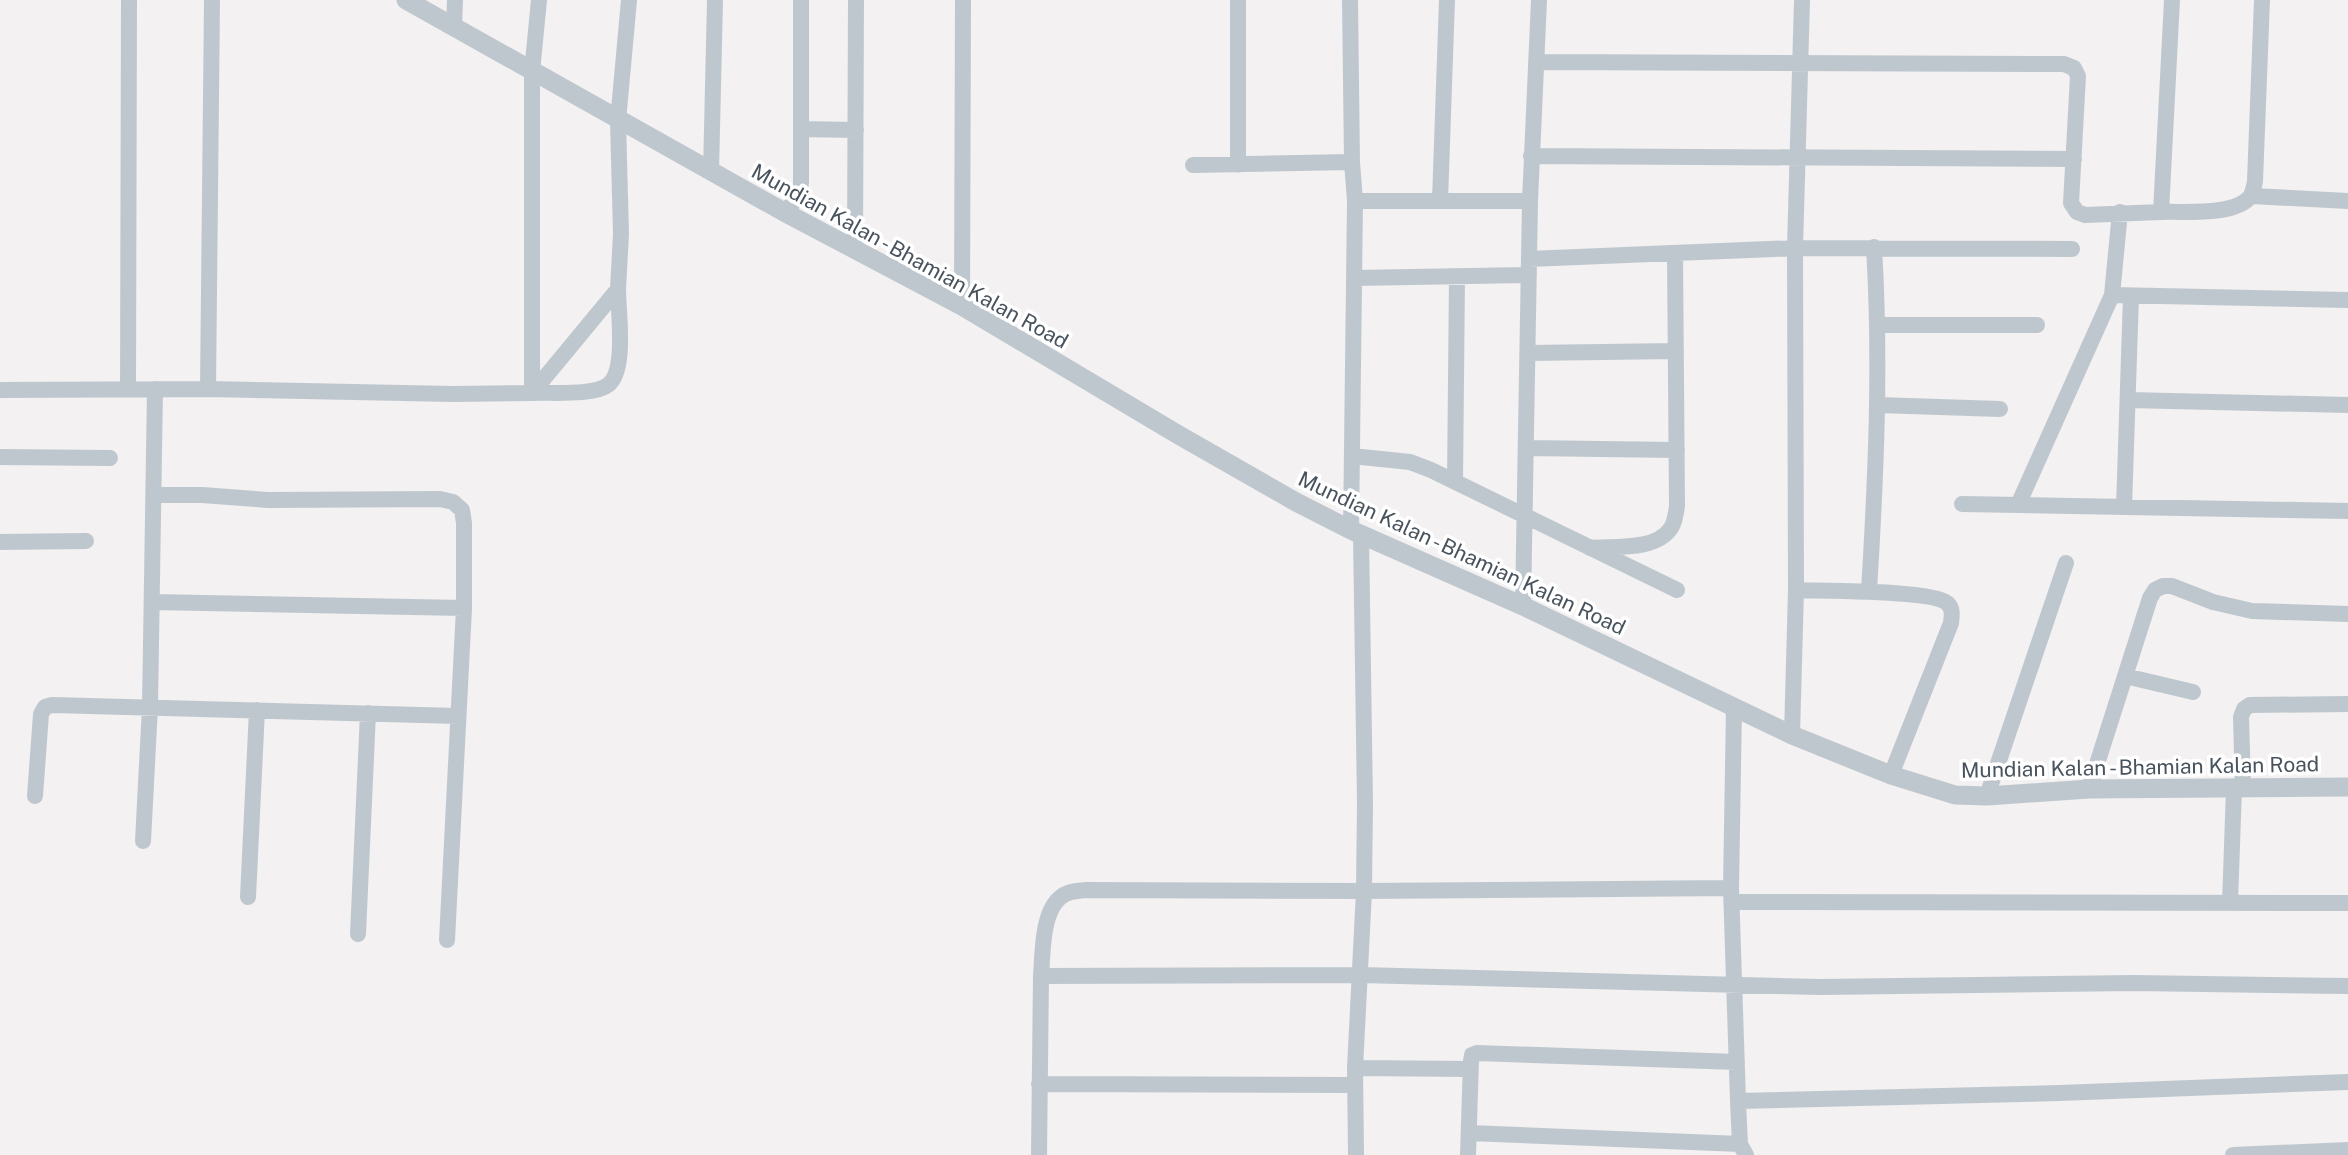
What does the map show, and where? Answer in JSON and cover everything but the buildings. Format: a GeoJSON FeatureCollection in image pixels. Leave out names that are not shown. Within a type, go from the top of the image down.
{"type":"FeatureCollection","features":[{"type":"Feature","properties":{"kind":"street"},"geometry":{"type":"LineString","coordinates":[[128,390],[129,0]]}},
{"type":"Feature","properties":{"kind":"street"},"geometry":{"type":"LineString","coordinates":[[208,389],[212,0]]}},
{"type":"Feature","properties":{"kind":"street","name":"Mundian Kalan - Bhamian Kalan Road"},"geometry":{"type":"LineString","coordinates":[[406,0],[618,121],[855,251],[962,306],[1296,502],[1356,532],[1523,606],[1792,735],[1891,775],[1955,795],[1987,796],[2089,789],[2348,787]]}},
{"type":"Feature","properties":{"kind":"street"},"geometry":{"type":"LineString","coordinates":[[454,27],[455,0]]}},
{"type":"Feature","properties":{"kind":"street"},"geometry":{"type":"LineString","coordinates":[[532,393],[532,72],[539,0]]}},
{"type":"Feature","properties":{"kind":"street"},"geometry":{"type":"LineString","coordinates":[[0,390],[208,389],[453,394],[592,391],[607,386],[616,377],[620,361],[618,121],[629,0]]}},
{"type":"Feature","properties":{"kind":"street"},"geometry":{"type":"LineString","coordinates":[[711,172],[716,0]]}},
{"type":"Feature","properties":{"kind":"street"},"geometry":{"type":"LineString","coordinates":[[784,212],[798,198],[801,183],[801,0]]}},
{"type":"Feature","properties":{"kind":"street"},"geometry":{"type":"LineString","coordinates":[[855,251],[856,0]]}},
{"type":"Feature","properties":{"kind":"street"},"geometry":{"type":"LineString","coordinates":[[962,306],[963,0]]}},
{"type":"Feature","properties":{"kind":"street"},"geometry":{"type":"LineString","coordinates":[[1238,0],[1238,165]]}},
{"type":"Feature","properties":{"kind":"street"},"geometry":{"type":"LineString","coordinates":[[1350,0],[1355,201],[1352,456],[1366,804],[1355,1076],[1356,1155]]}},
{"type":"Feature","properties":{"kind":"street"},"geometry":{"type":"LineString","coordinates":[[1440,201],[1447,0]]}},
{"type":"Feature","properties":{"kind":"street"},"geometry":{"type":"LineString","coordinates":[[1523,606],[1531,156],[1539,0]]}},
{"type":"Feature","properties":{"kind":"street"},"geometry":{"type":"LineString","coordinates":[[1792,735],[1797,590],[1796,156],[1802,0]]}},
{"type":"Feature","properties":{"kind":"street"},"geometry":{"type":"LineString","coordinates":[[2161,212],[2172,0]]}},
{"type":"Feature","properties":{"kind":"street"},"geometry":{"type":"LineString","coordinates":[[2252,196],[2255,181],[2262,0]]}},
{"type":"Feature","properties":{"kind":"street"},"geometry":{"type":"LineString","coordinates":[[1536,62],[2064,64],[2074,68],[2078,76],[2071,203],[2077,212],[2085,215],[2222,210],[2239,206],[2252,196],[2348,201]]}},
{"type":"Feature","properties":{"kind":"street"},"geometry":{"type":"LineString","coordinates":[[801,129],[856,130]]}},
{"type":"Feature","properties":{"kind":"street"},"geometry":{"type":"LineString","coordinates":[[1531,156],[2074,159]]}},
{"type":"Feature","properties":{"kind":"street"},"geometry":{"type":"LineString","coordinates":[[1192,165],[1352,162]]}},
{"type":"Feature","properties":{"kind":"street"},"geometry":{"type":"LineString","coordinates":[[1355,201],[1530,201]]}},
{"type":"Feature","properties":{"kind":"street"},"geometry":{"type":"LineString","coordinates":[[2018,505],[2112,295],[2120,212]]}},
{"type":"Feature","properties":{"kind":"street"},"geometry":{"type":"LineString","coordinates":[[1869,591],[1878,405],[1879,325],[1874,247]]}},
{"type":"Feature","properties":{"kind":"street"},"geometry":{"type":"LineString","coordinates":[[1530,259],[1795,248],[2072,248]]}},
{"type":"Feature","properties":{"kind":"street"},"geometry":{"type":"LineString","coordinates":[[1590,548],[1644,544],[1662,539],[1672,527],[1677,506],[1675,254]]}},
{"type":"Feature","properties":{"kind":"street"},"geometry":{"type":"LineString","coordinates":[[1354,278],[1529,275]]}},
{"type":"Feature","properties":{"kind":"street"},"geometry":{"type":"LineString","coordinates":[[1455,482],[1457,276]]}},
{"type":"Feature","properties":{"kind":"street"},"geometry":{"type":"LineString","coordinates":[[532,393],[618,289]]}},
{"type":"Feature","properties":{"kind":"street"},"geometry":{"type":"LineString","coordinates":[[2112,295],[2348,300]]}},
{"type":"Feature","properties":{"kind":"street"},"geometry":{"type":"LineString","coordinates":[[2124,507],[2131,296]]}},
{"type":"Feature","properties":{"kind":"street"},"geometry":{"type":"LineString","coordinates":[[1879,325],[2037,325]]}},
{"type":"Feature","properties":{"kind":"street"},"geometry":{"type":"LineString","coordinates":[[1528,353],[1676,351]]}},
{"type":"Feature","properties":{"kind":"street"},"geometry":{"type":"LineString","coordinates":[[143,841],[150,707],[155,389]]}},
{"type":"Feature","properties":{"kind":"street"},"geometry":{"type":"LineString","coordinates":[[2128,400],[2348,405]]}},
{"type":"Feature","properties":{"kind":"street"},"geometry":{"type":"LineString","coordinates":[[1878,405],[2000,409]]}},
{"type":"Feature","properties":{"kind":"street"},"geometry":{"type":"LineString","coordinates":[[1526,448],[1677,450]]}},
{"type":"Feature","properties":{"kind":"street"},"geometry":{"type":"LineString","coordinates":[[1352,456],[1410,462],[1677,590]]}},
{"type":"Feature","properties":{"kind":"street"},"geometry":{"type":"LineString","coordinates":[[0,457],[110,458]]}},
{"type":"Feature","properties":{"kind":"street"},"geometry":{"type":"LineString","coordinates":[[154,495],[202,495],[268,500],[440,499],[453,502],[462,509],[464,608],[447,940]]}},
{"type":"Feature","properties":{"kind":"street"},"geometry":{"type":"LineString","coordinates":[[1962,504],[2348,512]]}},
{"type":"Feature","properties":{"kind":"street"},"geometry":{"type":"LineString","coordinates":[[0,542],[86,541]]}},
{"type":"Feature","properties":{"kind":"street"},"geometry":{"type":"LineString","coordinates":[[1987,796],[2066,563]]}},
{"type":"Feature","properties":{"kind":"street"},"geometry":{"type":"LineString","coordinates":[[2089,789],[2150,598],[2155,590],[2172,586],[2214,602],[2252,611],[2348,614]]}},
{"type":"Feature","properties":{"kind":"street"},"geometry":{"type":"LineString","coordinates":[[1797,590],[1869,591],[1938,597],[1949,604],[1952,613],[1891,775]]}},
{"type":"Feature","properties":{"kind":"street"},"geometry":{"type":"LineString","coordinates":[[152,602],[464,608]]}},
{"type":"Feature","properties":{"kind":"street"},"geometry":{"type":"LineString","coordinates":[[2125,676],[2193,691]]}},
{"type":"Feature","properties":{"kind":"street"},"geometry":{"type":"LineString","coordinates":[[2230,903],[2239,788],[2241,717],[2244,709],[2250,705],[2348,704]]}},
{"type":"Feature","properties":{"kind":"street"},"geometry":{"type":"LineString","coordinates":[[35,796],[41,714],[45,707],[52,705],[458,716]]}},
{"type":"Feature","properties":{"kind":"street"},"geometry":{"type":"LineString","coordinates":[[1469,1133],[1743,1149],[1738,1101],[1732,895],[1734,707]]}},
{"type":"Feature","properties":{"kind":"street"},"geometry":{"type":"LineString","coordinates":[[248,897],[257,710]]}},
{"type":"Feature","properties":{"kind":"street"},"geometry":{"type":"LineString","coordinates":[[358,934],[368,713]]}},
{"type":"Feature","properties":{"kind":"street"},"geometry":{"type":"LineString","coordinates":[[1039,1155],[1044,934],[1051,910],[1066,893],[1085,890],[1364,891],[2348,903]]}},
{"type":"Feature","properties":{"kind":"street"},"geometry":{"type":"LineString","coordinates":[[1041,976],[1360,975],[1821,987],[2134,983],[2348,986]]}},
{"type":"Feature","properties":{"kind":"street"},"geometry":{"type":"LineString","coordinates":[[1468,1155],[1470,1069],[1472,1055],[1477,1053],[1737,1062]]}},
{"type":"Feature","properties":{"kind":"street"},"geometry":{"type":"LineString","coordinates":[[1039,1084],[1355,1076],[1470,1069]]}},
{"type":"Feature","properties":{"kind":"street"},"geometry":{"type":"LineString","coordinates":[[1738,1101],[2348,1082]]}},
{"type":"Feature","properties":{"kind":"street"},"geometry":{"type":"LineString","coordinates":[[2233,1155],[2348,1150]]}}]}
